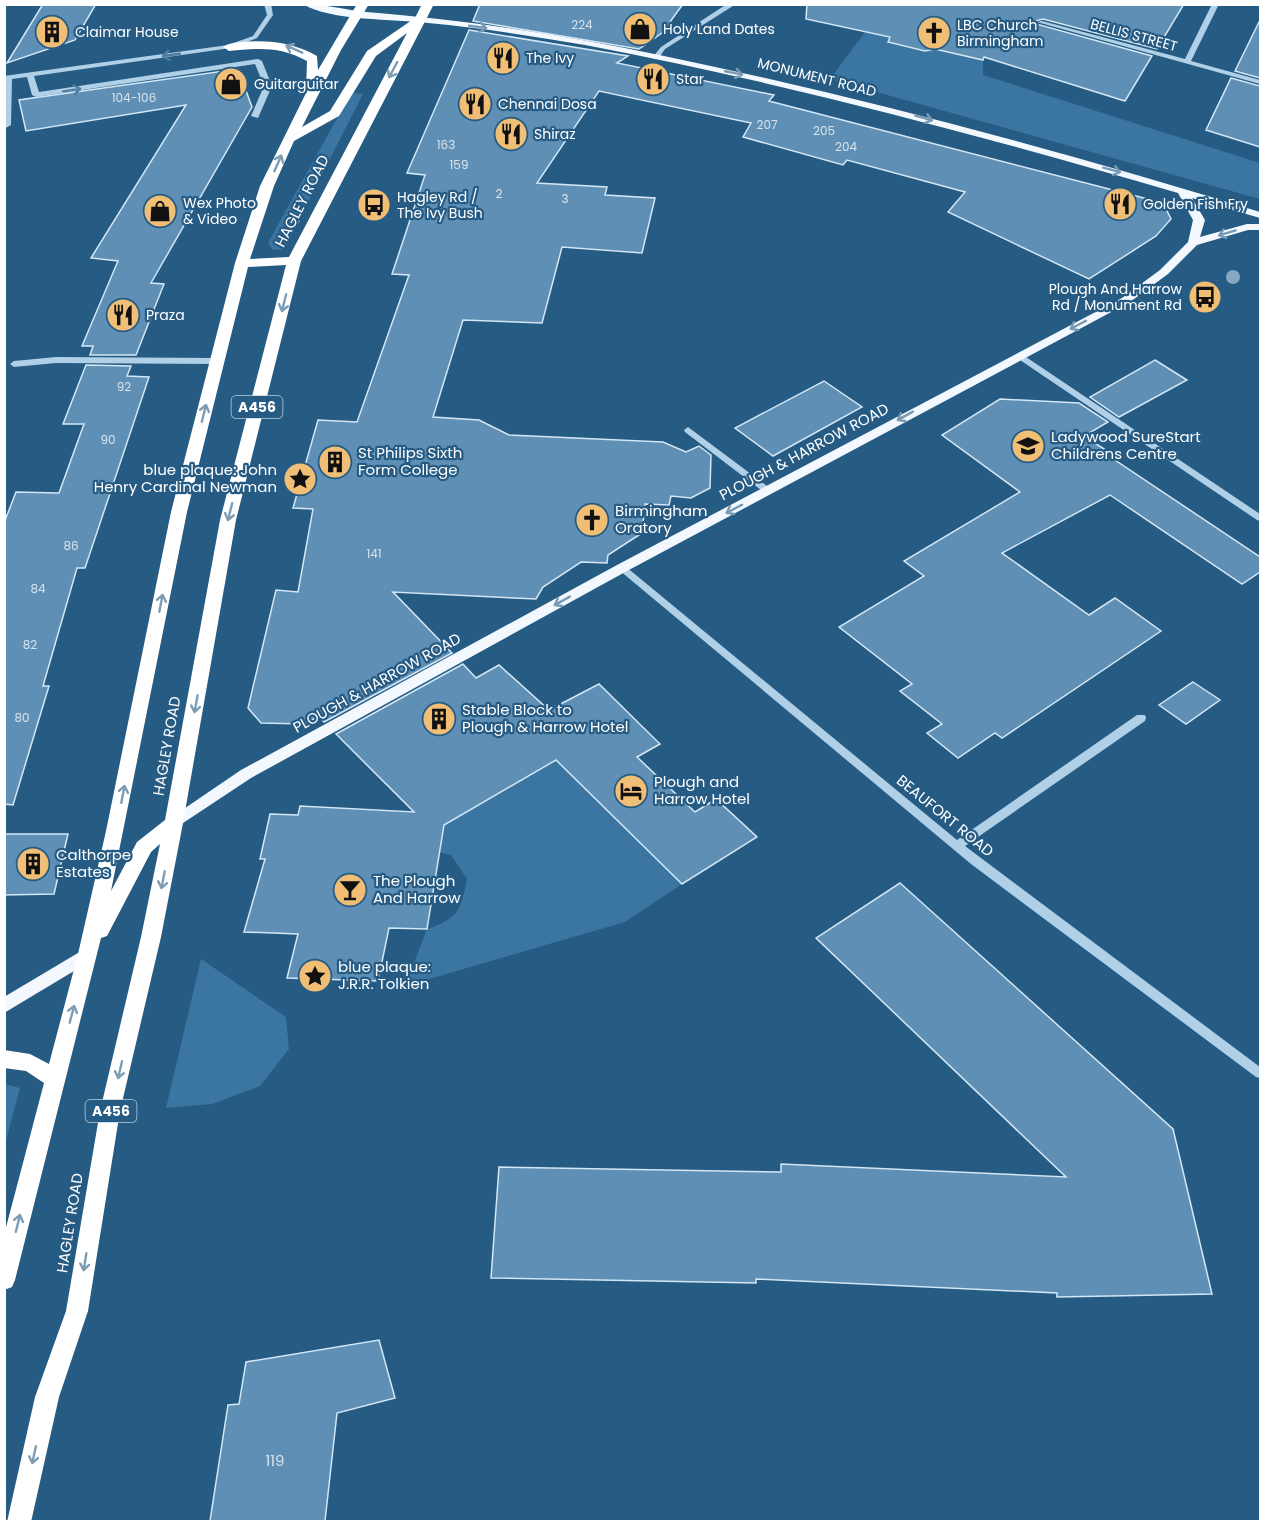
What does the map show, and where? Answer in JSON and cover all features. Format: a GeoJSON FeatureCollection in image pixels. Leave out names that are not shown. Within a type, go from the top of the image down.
{"type":"FeatureCollection","features":[{"type":"Feature","properties":{"kind":"highway","name":"HAGLEY ROAD"},"geometry":{"type":"LineString","coordinates":[[19,1521],[47,1397],[77,1311],[110,1111],[151,937],[174,823],[228,520],[294,261],[428,4]]}},
{"type":"Feature","properties":{"kind":"highway","name":"HAGLEY ROAD"},"geometry":{"type":"LineString","coordinates":[[4,1280],[54,1078],[88,954],[179,512],[242,263],[267,186],[311,96],[360,9]]}},
{"type":"Feature","properties":{"kind":"highway"},"geometry":{"type":"LineString","coordinates":[[289,139],[334,113],[371,54],[420,19]]}},
{"type":"Feature","properties":{"kind":"highway"},"geometry":{"type":"LineString","coordinates":[[230,47],[285,44],[297,49],[313,59],[311,96]]}},
{"type":"Feature","properties":{"kind":"highway"},"geometry":{"type":"LineString","coordinates":[[242,263],[294,261]]}},
{"type":"Feature","properties":{"kind":"highway"},"geometry":{"type":"LineString","coordinates":[[88,954],[144,847],[174,823]]}},
{"type":"Feature","properties":{"kind":"highway"},"geometry":{"type":"LineString","coordinates":[[115,831],[144,847]]}},
{"type":"Feature","properties":{"kind":"highway"},"geometry":{"type":"LineString","coordinates":[[4,1059],[30,1063],[54,1078]]}},
{"type":"Feature","properties":{"kind":"main road","name":"MONUMENT ROAD"},"geometry":{"type":"LineString","coordinates":[[308,4],[360,9],[513,32],[744,74],[911,115],[1182,190],[1260,215]]}},
{"type":"Feature","properties":{"kind":"main road"},"geometry":{"type":"LineString","coordinates":[[1182,190],[1199,220],[1193,243]]}},
{"type":"Feature","properties":{"kind":"main road","name":"PLOUGH & HARROW ROAD"},"geometry":{"type":"LineString","coordinates":[[174,823],[246,774],[622,568],[1126,300],[1164,272],[1193,243],[1247,227],[1260,227]]}},
{"type":"Feature","properties":{"kind":"main road"},"geometry":{"type":"LineString","coordinates":[[4,1006],[88,954]]}},
{"type":"Feature","properties":{"kind":"street"},"geometry":{"type":"LineString","coordinates":[[4,127],[7,126],[6,78],[230,47],[255,37],[270,15],[267,4]]}},
{"type":"Feature","properties":{"kind":"street"},"geometry":{"type":"LineString","coordinates":[[656,58],[663,48],[733,4]]}},
{"type":"Feature","properties":{"kind":"street","name":"BELLIS STREET"},"geometry":{"type":"LineString","coordinates":[[1188,61],[1216,4]]}},
{"type":"Feature","properties":{"kind":"street","name":"BELLIS STREET"},"geometry":{"type":"LineString","coordinates":[[1040,22],[1260,82]]}},
{"type":"Feature","properties":{"kind":"street"},"geometry":{"type":"LineString","coordinates":[[30,74],[36,95],[258,62],[268,86],[255,116]]}},
{"type":"Feature","properties":{"kind":"street"},"geometry":{"type":"LineString","coordinates":[[1020,356],[1260,518]]}},
{"type":"Feature","properties":{"kind":"street"},"geometry":{"type":"LineString","coordinates":[[14,364],[56,360],[217,361]]}},
{"type":"Feature","properties":{"kind":"street"},"geometry":{"type":"LineString","coordinates":[[688,430],[768,490]]}},
{"type":"Feature","properties":{"kind":"street","name":"BEAUFORT ROAD"},"geometry":{"type":"LineString","coordinates":[[622,568],[957,846],[1260,1073]]}},
{"type":"Feature","properties":{"kind":"street"},"geometry":{"type":"LineString","coordinates":[[957,846],[1141,718]]}},
{"type":"Feature","properties":{"kind":"shaded area"},"geometry":{"type":"Polygon","coordinates":[[[865,32],[890,37],[888,43],[925,51],[935,49],[983,60],[983,75],[1260,163],[1260,199],[830,79],[865,32]]]}},
{"type":"Feature","properties":{"kind":"shaded area"},"geometry":{"type":"Polygon","coordinates":[[[351,93],[363,94],[284,249],[273,250],[268,243],[351,93]]]}},
{"type":"Feature","properties":{"kind":"shaded area"},"geometry":{"type":"Polygon","coordinates":[[[556,760],[682,884],[625,922],[405,986],[427,929],[452,917],[456,912],[463,898],[467,879],[451,855],[432,851],[434,825],[457,817],[556,760]]]}},
{"type":"Feature","properties":{"kind":"shaded area"},"geometry":{"type":"Polygon","coordinates":[[[201,959],[286,1017],[289,1049],[260,1086],[212,1104],[166,1108],[201,959]]]}},
{"type":"Feature","properties":{"kind":"shaded area"},"geometry":{"type":"Polygon","coordinates":[[[4,1084],[20,1088],[5,1144],[4,1084]]]}},
{"type":"Feature","properties":{"kind":"building","name":"Claimar House"},"geometry":{"type":"Polygon","coordinates":[[[43,4],[96,4],[75,40],[7,63],[43,4]]]}},
{"type":"Feature","properties":{"kind":"building"},"geometry":{"type":"Polygon","coordinates":[[[480,4],[683,4],[662,33],[639,49],[473,21],[480,4]]]}},
{"type":"Feature","properties":{"kind":"building"},"geometry":{"type":"Polygon","coordinates":[[[807,4],[1184,4],[1157,49],[1043,19],[1035,21],[1036,24],[1152,56],[1125,101],[984,57],[983,60],[935,49],[925,51],[888,42],[890,37],[806,19],[807,4]]]}},
{"type":"Feature","properties":{"kind":"building"},"geometry":{"type":"Polygon","coordinates":[[[1260,20],[1260,78],[1235,71],[1260,20]]]}},
{"type":"Feature","properties":{"kind":"building"},"geometry":{"type":"Polygon","coordinates":[[[469,30],[628,56],[617,63],[774,95],[769,101],[1163,203],[1171,219],[1156,236],[1089,279],[948,212],[965,192],[847,160],[843,165],[743,137],[751,123],[599,91],[537,183],[607,187],[605,195],[655,198],[642,253],[562,247],[542,323],[463,320],[433,417],[479,420],[509,435],[663,442],[686,452],[699,446],[711,455],[710,488],[691,498],[671,496],[669,505],[645,504],[642,533],[608,555],[607,563],[581,562],[543,587],[536,599],[393,592],[452,653],[324,722],[319,716],[305,724],[261,723],[248,708],[276,590],[298,592],[313,509],[293,508],[318,420],[357,422],[409,275],[392,274],[425,175],[407,173],[469,30]]]}},
{"type":"Feature","properties":{"kind":"building"},"geometry":{"type":"Polygon","coordinates":[[[238,69],[252,107],[151,283],[164,284],[136,355],[90,355],[93,346],[82,346],[118,261],[91,258],[186,105],[26,131],[19,100],[238,69]]]}},
{"type":"Feature","properties":{"kind":"building"},"geometry":{"type":"Polygon","coordinates":[[[1231,78],[1260,86],[1260,147],[1206,130],[1231,78]]]}},
{"type":"Feature","properties":{"kind":"building"},"geometry":{"type":"Polygon","coordinates":[[[1155,360],[1187,380],[1119,417],[1090,397],[1155,360]]]}},
{"type":"Feature","properties":{"kind":"building"},"geometry":{"type":"Polygon","coordinates":[[[86,365],[131,366],[127,376],[149,377],[85,568],[77,568],[43,686],[49,686],[13,805],[4,804],[4,523],[16,492],[59,493],[84,424],[63,424],[86,365]]]}},
{"type":"Feature","properties":{"kind":"building"},"geometry":{"type":"Polygon","coordinates":[[[824,381],[862,407],[773,456],[735,428],[824,381]]]}},
{"type":"Feature","properties":{"kind":"building"},"geometry":{"type":"Polygon","coordinates":[[[1000,399],[1079,403],[1108,422],[1084,436],[1115,456],[1112,458],[1260,557],[1260,572],[1242,584],[1110,495],[1002,553],[1089,615],[1115,598],[1161,631],[1002,738],[995,733],[958,758],[927,733],[942,724],[900,691],[912,684],[839,627],[924,576],[904,561],[1020,492],[942,435],[1000,399]]]}},
{"type":"Feature","properties":{"kind":"building"},"geometry":{"type":"Polygon","coordinates":[[[463,664],[476,678],[499,665],[549,710],[599,684],[660,744],[637,757],[695,812],[716,799],[757,837],[682,884],[556,760],[444,825],[427,929],[389,928],[378,981],[287,978],[298,934],[244,932],[265,859],[260,859],[270,814],[298,815],[300,806],[414,812],[336,734],[463,664]]]}},
{"type":"Feature","properties":{"kind":"building"},"geometry":{"type":"Polygon","coordinates":[[[1193,682],[1220,700],[1186,724],[1159,705],[1193,682]]]}},
{"type":"Feature","properties":{"kind":"building","name":"Calthorpe Estates"},"geometry":{"type":"Polygon","coordinates":[[[4,834],[68,834],[54,894],[4,895],[4,834]]]}},
{"type":"Feature","properties":{"kind":"building"},"geometry":{"type":"Polygon","coordinates":[[[900,883],[1173,1129],[1212,1294],[1057,1297],[1057,1293],[756,1279],[756,1283],[491,1278],[499,1167],[781,1172],[781,1164],[1066,1177],[816,938],[900,883]]]}},
{"type":"Feature","properties":{"kind":"building"},"geometry":{"type":"Polygon","coordinates":[[[379,1340],[395,1398],[337,1413],[325,1521],[210,1521],[228,1405],[239,1404],[246,1362],[379,1340]]]}},
{"type":"Feature","properties":{"kind":"place","name":"Holy Land Dates"},"geometry":{"type":"Point","coordinates":[640,29]}},
{"type":"Feature","properties":{"kind":"place","name":"Claimar House"},"geometry":{"type":"Point","coordinates":[52,32]}},
{"type":"Feature","properties":{"kind":"place","name":"LBC Church Birmingham"},"geometry":{"type":"Point","coordinates":[934,33]}},
{"type":"Feature","properties":{"kind":"place","name":"The Ivy"},"geometry":{"type":"Point","coordinates":[503,58]}},
{"type":"Feature","properties":{"kind":"place","name":"Star"},"geometry":{"type":"Point","coordinates":[653,79]}},
{"type":"Feature","properties":{"kind":"place","name":"Guitarguitar"},"geometry":{"type":"Point","coordinates":[231,84]}},
{"type":"Feature","properties":{"kind":"place","name":"Chennai Dosa"},"geometry":{"type":"Point","coordinates":[475,104]}},
{"type":"Feature","properties":{"kind":"place","name":"Shiraz"},"geometry":{"type":"Point","coordinates":[511,134]}},
{"type":"Feature","properties":{"kind":"place","name":"Golden Fish Fry"},"geometry":{"type":"Point","coordinates":[1120,204]}},
{"type":"Feature","properties":{"kind":"place","name":"Hagley Rd / The Ivy Bush"},"geometry":{"type":"Point","coordinates":[374,205]}},
{"type":"Feature","properties":{"kind":"place","name":"Wex Photo & Video"},"geometry":{"type":"Point","coordinates":[160,211]}},
{"type":"Feature","properties":{"kind":"place","name":"Plough And Harrow Rd / Monument Rd"},"geometry":{"type":"Point","coordinates":[1205,297]}},
{"type":"Feature","properties":{"kind":"place","name":"Praza"},"geometry":{"type":"Point","coordinates":[123,315]}},
{"type":"Feature","properties":{"kind":"place","name":"Ladywood SureStart Childrens Centre"},"geometry":{"type":"Point","coordinates":[1028,446]}},
{"type":"Feature","properties":{"kind":"place","name":"St Philips Sixth Form College"},"geometry":{"type":"Point","coordinates":[335,462]}},
{"type":"Feature","properties":{"kind":"place","name":"blue plaque: John Henry Cardinal Newman"},"geometry":{"type":"Point","coordinates":[300,479]}},
{"type":"Feature","properties":{"kind":"place","name":"Birmingham Oratory"},"geometry":{"type":"Point","coordinates":[592,520]}},
{"type":"Feature","properties":{"kind":"place","name":"Stable Block to Plough & Harrow Hotel"},"geometry":{"type":"Point","coordinates":[439,719]}},
{"type":"Feature","properties":{"kind":"place","name":"Plough and Harrow Hotel"},"geometry":{"type":"Point","coordinates":[631,791]}},
{"type":"Feature","properties":{"kind":"place","name":"Calthorpe Estates"},"geometry":{"type":"Point","coordinates":[33,864]}},
{"type":"Feature","properties":{"kind":"place","name":"The Plough And Harrow"},"geometry":{"type":"Point","coordinates":[350,890]}},
{"type":"Feature","properties":{"kind":"place","name":"blue plaque: J.R.R. Tolkien"},"geometry":{"type":"Point","coordinates":[315,976]}}]}
